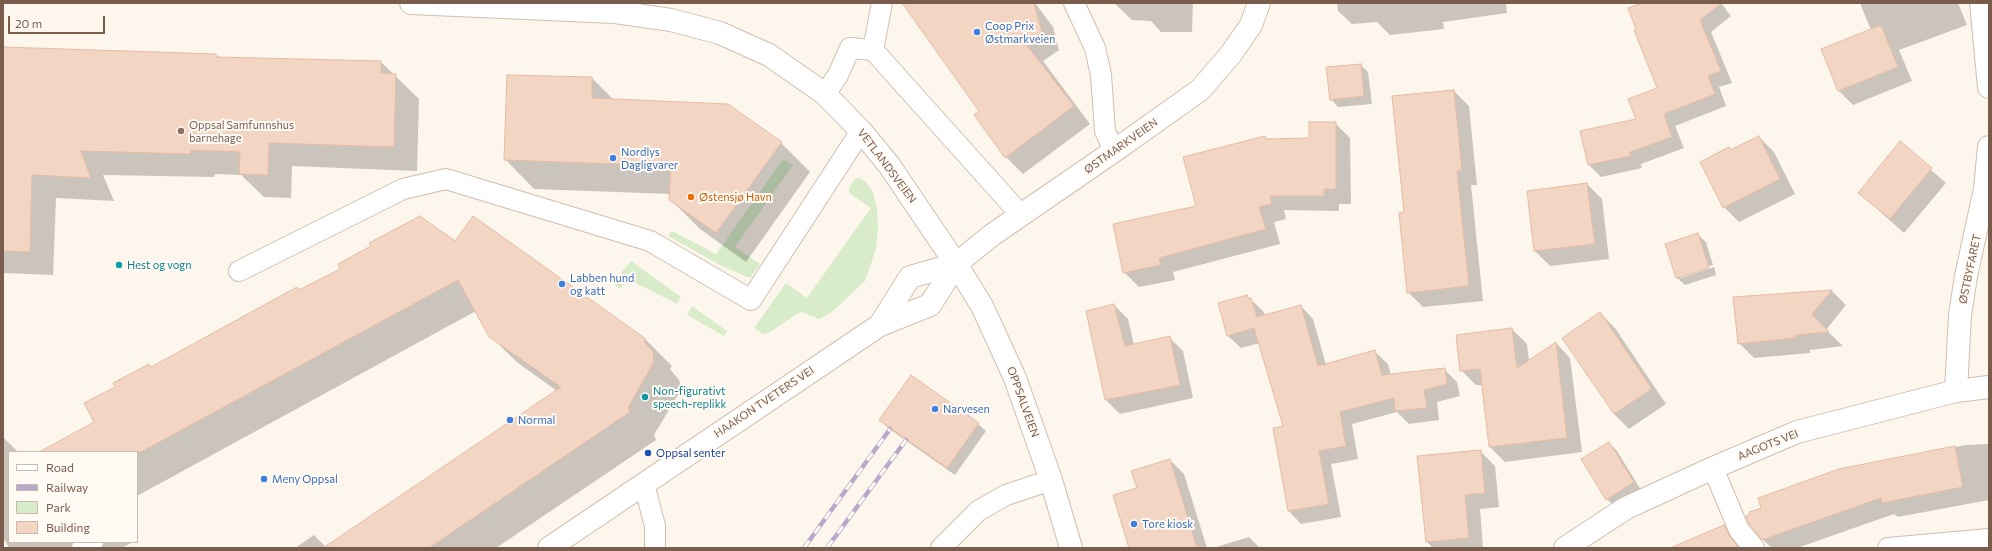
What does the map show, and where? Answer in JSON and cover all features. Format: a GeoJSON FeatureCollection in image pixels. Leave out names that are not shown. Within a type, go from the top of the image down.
{"type":"FeatureCollection","features":[{"type":"Feature","properties":{"kind":"street","name":"VETLANDSVEIEN"},"geometry":{"type":"LineString","coordinates":[[410,3],[615,12],[671,20],[720,33],[763,52],[824,94],[861,131],[889,165],[956,264]]}},
{"type":"Feature","properties":{"kind":"street","name":"ØSTMARKVEIEN"},"geometry":{"type":"LineString","coordinates":[[956,264],[992,235],[1114,152],[1200,90],[1232,54],[1251,24],[1259,3]]}},
{"type":"Feature","properties":{"kind":"street"},"geometry":{"type":"LineString","coordinates":[[1981,3],[1989,87]]}},
{"type":"Feature","properties":{"kind":"street","name":"ØSTBYFARET"},"geometry":{"type":"LineString","coordinates":[[1956,391],[1960,315],[1966,276],[1985,189],[1989,147]]}},
{"type":"Feature","properties":{"kind":"street","name":"HAAKON TVETERS VEI"},"geometry":{"type":"LineString","coordinates":[[880,325],[910,277],[956,264]]}},
{"type":"Feature","properties":{"kind":"street","name":"HAAKON TVETERS VEI"},"geometry":{"type":"LineString","coordinates":[[549,548],[880,325],[930,305],[956,264]]}},
{"type":"Feature","properties":{"kind":"street","name":"OPPSALVEIEN"},"geometry":{"type":"LineString","coordinates":[[956,264],[982,306],[997,335],[1015,378],[1051,480],[1071,548]]}},
{"type":"Feature","properties":{"kind":"street","name":"AAGOTS VEI"},"geometry":{"type":"LineString","coordinates":[[1565,548],[1626,508],[1712,468],[1797,432],[1956,391],[1989,387]]}},
{"type":"Feature","properties":{"kind":"lane"},"geometry":{"type":"LineString","coordinates":[[873,50],[882,3]]}},
{"type":"Feature","properties":{"kind":"lane"},"geometry":{"type":"LineString","coordinates":[[1074,3],[1095,48],[1101,75],[1105,130],[1114,152]]}},
{"type":"Feature","properties":{"kind":"lane"},"geometry":{"type":"LineString","coordinates":[[824,94],[838,75],[850,48],[873,50],[1021,215]]}},
{"type":"Feature","properties":{"kind":"lane"},"geometry":{"type":"LineString","coordinates":[[239,271],[403,189],[446,179],[650,241],[751,300],[861,131]]}},
{"type":"Feature","properties":{"kind":"lane"},"geometry":{"type":"LineString","coordinates":[[1712,468],[1739,530],[1754,548]]}},
{"type":"Feature","properties":{"kind":"lane"},"geometry":{"type":"LineString","coordinates":[[941,548],[978,511],[1006,495],[1051,480]]}},
{"type":"Feature","properties":{"kind":"lane"},"geometry":{"type":"LineString","coordinates":[[644,484],[654,526],[655,548]]}},
{"type":"Feature","properties":{"kind":"lane"},"geometry":{"type":"LineString","coordinates":[[1888,548],[1989,539]]}},
{"type":"Feature","properties":{"kind":"lane"},"geometry":{"type":"LineString","coordinates":[[82,548],[91,543]]}},
{"type":"Feature","properties":{"kind":"green space"},"geometry":{"type":"Polygon","coordinates":[[[783,159],[793,165],[735,247],[760,264],[751,277],[747,277],[720,265],[668,236],[672,231],[716,254],[783,159]]]}},
{"type":"Feature","properties":{"kind":"green space"},"geometry":{"type":"Polygon","coordinates":[[[859,178],[865,181],[873,192],[877,209],[878,227],[876,249],[865,281],[832,312],[819,319],[802,312],[798,313],[769,333],[763,334],[754,328],[786,283],[807,298],[871,208],[849,193],[849,188],[855,179],[859,178]]]}},
{"type":"Feature","properties":{"kind":"green space"},"geometry":{"type":"Polygon","coordinates":[[[631,261],[681,297],[677,304],[628,279],[620,289],[613,283],[631,261]]]}},
{"type":"Feature","properties":{"kind":"green space"},"geometry":{"type":"Polygon","coordinates":[[[692,306],[727,331],[724,336],[687,315],[692,306]]]}},
{"type":"Feature","properties":{"kind":"building"},"geometry":{"type":"Polygon","coordinates":[[[902,3],[1034,3],[1042,32],[1026,44],[1074,106],[1005,158],[974,115],[979,111],[902,3]]]}},
{"type":"Feature","properties":{"kind":"building"},"geometry":{"type":"Polygon","coordinates":[[[1642,3],[1722,3],[1700,20],[1721,71],[1708,76],[1715,94],[1664,114],[1672,137],[1630,152],[1631,156],[1588,165],[1580,131],[1636,119],[1628,99],[1657,88],[1634,30],[1636,29],[1628,8],[1642,3]]]}},
{"type":"Feature","properties":{"kind":"building"},"geometry":{"type":"Polygon","coordinates":[[[1881,25],[1898,67],[1838,91],[1821,49],[1881,25]]]}},
{"type":"Feature","properties":{"kind":"building"},"geometry":{"type":"Polygon","coordinates":[[[3,47],[216,54],[216,57],[381,61],[381,73],[396,74],[394,147],[269,143],[268,175],[239,174],[240,152],[191,150],[191,154],[81,151],[91,178],[32,175],[30,252],[3,251],[3,47]]]}},
{"type":"Feature","properties":{"kind":"building"},"geometry":{"type":"Polygon","coordinates":[[[1361,64],[1364,96],[1330,100],[1326,67],[1361,64]]]}},
{"type":"Feature","properties":{"kind":"building"},"geometry":{"type":"Polygon","coordinates":[[[507,75],[592,77],[592,98],[728,104],[782,142],[716,233],[669,200],[671,166],[504,160],[507,75]]]}},
{"type":"Feature","properties":{"kind":"building"},"geometry":{"type":"Polygon","coordinates":[[[1454,90],[1462,170],[1457,171],[1469,286],[1407,293],[1399,213],[1404,212],[1392,96],[1454,90]]]}},
{"type":"Feature","properties":{"kind":"building"},"geometry":{"type":"Polygon","coordinates":[[[1309,122],[1336,122],[1336,189],[1324,189],[1324,196],[1270,196],[1272,204],[1259,207],[1266,229],[1159,258],[1161,265],[1123,273],[1113,224],[1196,206],[1183,157],[1265,136],[1266,139],[1309,138],[1309,122]]]}},
{"type":"Feature","properties":{"kind":"building"},"geometry":{"type":"Polygon","coordinates":[[[1759,136],[1780,179],[1723,208],[1700,162],[1729,147],[1730,150],[1759,136]]]}},
{"type":"Feature","properties":{"kind":"building"},"geometry":{"type":"Polygon","coordinates":[[[1900,141],[1932,168],[1890,219],[1858,193],[1900,141]]]}},
{"type":"Feature","properties":{"kind":"building"},"geometry":{"type":"Polygon","coordinates":[[[1587,183],[1595,244],[1534,251],[1527,191],[1587,183]]]}},
{"type":"Feature","properties":{"kind":"building"},"geometry":{"type":"Polygon","coordinates":[[[420,216],[455,241],[473,216],[646,339],[644,341],[653,352],[654,362],[628,408],[630,412],[429,548],[323,548],[561,387],[489,337],[458,280],[141,452],[41,451],[94,422],[84,403],[115,387],[113,383],[149,364],[151,367],[297,287],[299,290],[340,269],[338,264],[371,246],[369,243],[420,216]]]}},
{"type":"Feature","properties":{"kind":"building"},"geometry":{"type":"Polygon","coordinates":[[[1698,233],[1709,268],[1676,278],[1665,244],[1698,233]]]}},
{"type":"Feature","properties":{"kind":"building"},"geometry":{"type":"Polygon","coordinates":[[[1832,290],[1812,314],[1829,332],[1795,335],[1796,338],[1738,344],[1733,297],[1832,290]]]}},
{"type":"Feature","properties":{"kind":"building"},"geometry":{"type":"Polygon","coordinates":[[[1247,295],[1249,299],[1251,298],[1257,317],[1301,305],[1318,366],[1375,350],[1382,375],[1445,368],[1447,384],[1424,390],[1427,408],[1395,411],[1394,398],[1340,412],[1346,446],[1319,451],[1329,504],[1288,511],[1273,428],[1283,426],[1254,328],[1227,336],[1218,303],[1247,295]]]}},
{"type":"Feature","properties":{"kind":"building"},"geometry":{"type":"Polygon","coordinates":[[[1114,304],[1125,346],[1170,336],[1180,385],[1105,400],[1086,311],[1114,304]]]}},
{"type":"Feature","properties":{"kind":"building"},"geometry":{"type":"Polygon","coordinates":[[[1600,312],[1652,389],[1614,414],[1562,338],[1600,312]]]}},
{"type":"Feature","properties":{"kind":"building"},"geometry":{"type":"Polygon","coordinates":[[[1512,328],[1517,368],[1556,342],[1567,438],[1489,447],[1480,369],[1460,371],[1456,335],[1512,328]]]}},
{"type":"Feature","properties":{"kind":"building"},"geometry":{"type":"Polygon","coordinates":[[[911,375],[979,423],[947,468],[879,420],[911,375]]]}},
{"type":"Feature","properties":{"kind":"building"},"geometry":{"type":"Polygon","coordinates":[[[1609,442],[1634,482],[1606,500],[1581,459],[1609,442]]]}},
{"type":"Feature","properties":{"kind":"building"},"geometry":{"type":"Polygon","coordinates":[[[1955,446],[1963,487],[1882,503],[1881,498],[1762,540],[1749,524],[1746,516],[1750,514],[1749,512],[1761,508],[1758,498],[1839,469],[1955,446]]]}},
{"type":"Feature","properties":{"kind":"building"},"geometry":{"type":"Polygon","coordinates":[[[1481,450],[1485,493],[1465,495],[1469,538],[1426,542],[1417,456],[1481,450]]]}},
{"type":"Feature","properties":{"kind":"building"},"geometry":{"type":"Polygon","coordinates":[[[1170,459],[1197,548],[1129,548],[1113,495],[1137,488],[1131,471],[1170,459]]]}},
{"type":"Feature","properties":{"kind":"building"},"geometry":{"type":"Polygon","coordinates":[[[1724,525],[1730,537],[1739,548],[1670,548],[1724,525]]]}},
{"type":"Feature","properties":{"kind":"railway"},"geometry":{"type":"LineString","coordinates":[[804,548],[890,429]]}},
{"type":"Feature","properties":{"kind":"railway"},"geometry":{"type":"LineString","coordinates":[[827,548],[906,440]]}},
{"type":"Feature","properties":{"kind":"place","name":"Coop Prix Østmarkveien"},"geometry":{"type":"Point","coordinates":[977,32]}},
{"type":"Feature","properties":{"kind":"place","name":"Oppsal Samfunnshus barnehage"},"geometry":{"type":"Point","coordinates":[181,131]}},
{"type":"Feature","properties":{"kind":"place","name":"Nordlys Dagligvarer"},"geometry":{"type":"Point","coordinates":[613,158]}},
{"type":"Feature","properties":{"kind":"place","name":"Østensjø Havn"},"geometry":{"type":"Point","coordinates":[691,197]}},
{"type":"Feature","properties":{"kind":"place","name":"Hest og vogn"},"geometry":{"type":"Point","coordinates":[119,265]}},
{"type":"Feature","properties":{"kind":"place","name":"Labben hund og katt"},"geometry":{"type":"Point","coordinates":[562,284]}},
{"type":"Feature","properties":{"kind":"place","name":"Non-figurativt speech-replikk"},"geometry":{"type":"Point","coordinates":[645,397]}},
{"type":"Feature","properties":{"kind":"place","name":"Narvesen"},"geometry":{"type":"Point","coordinates":[935,409]}},
{"type":"Feature","properties":{"kind":"place","name":"Normal"},"geometry":{"type":"Point","coordinates":[510,420]}},
{"type":"Feature","properties":{"kind":"place","name":"Oppsal senter"},"geometry":{"type":"Point","coordinates":[648,453]}},
{"type":"Feature","properties":{"kind":"place","name":"Meny Oppsal"},"geometry":{"type":"Point","coordinates":[264,479]}},
{"type":"Feature","properties":{"kind":"place","name":"Tore kiosk"},"geometry":{"type":"Point","coordinates":[1134,524]}}]}
